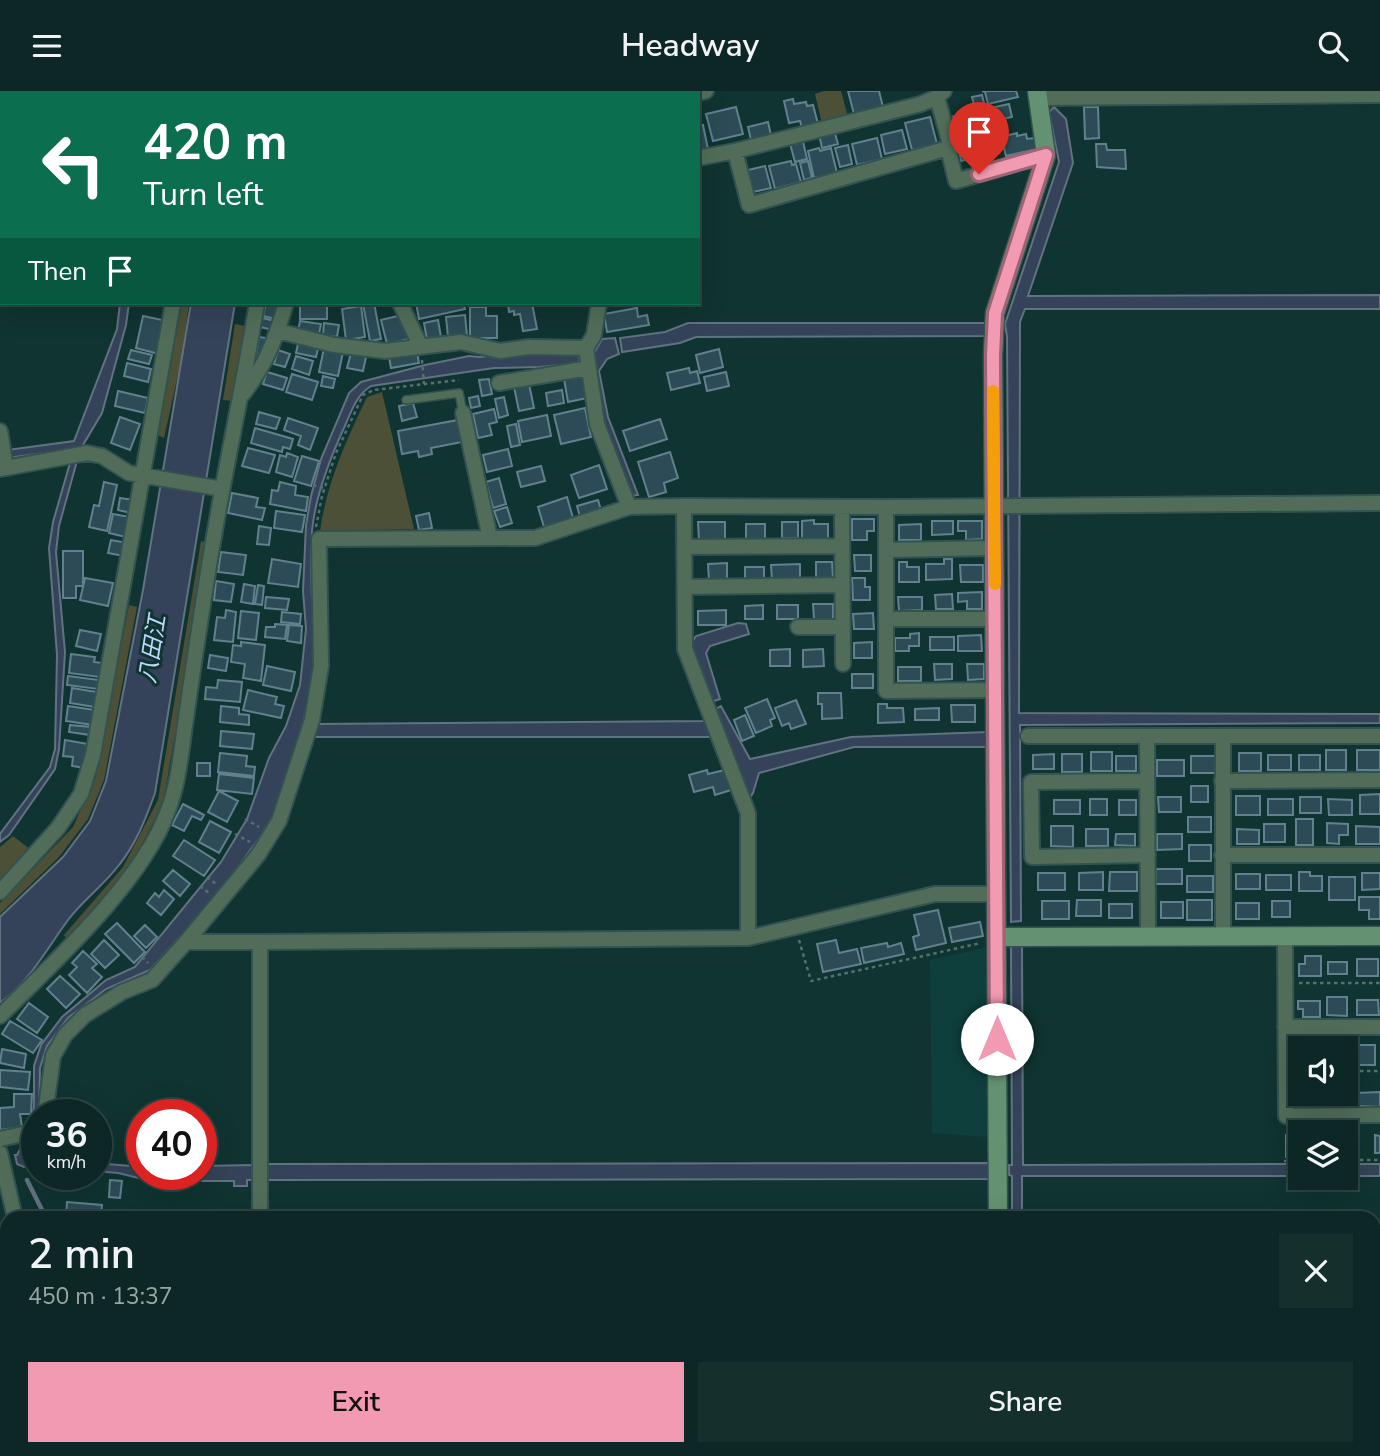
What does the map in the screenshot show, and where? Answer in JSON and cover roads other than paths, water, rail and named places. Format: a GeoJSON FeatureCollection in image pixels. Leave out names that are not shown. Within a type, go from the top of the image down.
{"type":"FeatureCollection","features":[{"type":"Feature","properties":{"kind":"street"},"geometry":{"type":"LineString","coordinates":[[700,158],[921,104],[941,94],[950,143],[948,148],[956,181],[1046,155]]}},
{"type":"Feature","properties":{"kind":"street"},"geometry":{"type":"LineString","coordinates":[[998,1211],[995,548],[1008,505],[993,355],[995,313],[1046,155],[1037,95],[1380,95]]}},
{"type":"Feature","properties":{"kind":"street"},"geometry":{"type":"LineString","coordinates":[[735,151],[749,205],[948,148]]}},
{"type":"Feature","properties":{"kind":"street"},"geometry":{"type":"LineString","coordinates":[[0,892],[58,828],[81,794],[93,755],[173,305]]}},
{"type":"Feature","properties":{"kind":"street"},"geometry":{"type":"LineString","coordinates":[[0,1016],[74,941],[122,887],[147,852],[167,813],[179,763],[222,489],[242,395],[257,305]]}},
{"type":"Feature","properties":{"kind":"street"},"geometry":{"type":"LineString","coordinates":[[242,395],[262,370],[285,305]]}},
{"type":"Feature","properties":{"kind":"street"},"geometry":{"type":"LineString","coordinates":[[401,305],[421,347]]}},
{"type":"Feature","properties":{"kind":"street"},"geometry":{"type":"LineString","coordinates":[[598,305],[594,335],[586,348],[597,424],[629,507]]}},
{"type":"Feature","properties":{"kind":"street"},"geometry":{"type":"LineString","coordinates":[[278,331],[334,345],[385,351],[461,342],[500,351],[529,347],[586,348]]}},
{"type":"Feature","properties":{"kind":"street"},"geometry":{"type":"LineString","coordinates":[[499,383],[589,368]]}},
{"type":"Feature","properties":{"kind":"street"},"geometry":{"type":"LineString","coordinates":[[463,413],[490,538]]}},
{"type":"Feature","properties":{"kind":"street"},"geometry":{"type":"LineString","coordinates":[[0,431],[3,468],[87,453],[102,456],[129,473],[222,489]]}},
{"type":"Feature","properties":{"kind":"street"},"geometry":{"type":"LineString","coordinates":[[47,1099],[53,1056],[65,1035],[85,1015],[122,992],[152,980],[258,855],[279,821],[312,720],[321,666],[319,539],[535,538],[629,507],[1380,503]]}},
{"type":"Feature","properties":{"kind":"street"},"geometry":{"type":"LineString","coordinates":[[684,506],[685,649],[748,813],[748,938]]}},
{"type":"Feature","properties":{"kind":"street"},"geometry":{"type":"LineString","coordinates":[[842,507],[843,664]]}},
{"type":"Feature","properties":{"kind":"street"},"geometry":{"type":"LineString","coordinates":[[886,507],[886,691],[995,690]]}},
{"type":"Feature","properties":{"kind":"street"},"geometry":{"type":"LineString","coordinates":[[685,547],[842,546]]}},
{"type":"Feature","properties":{"kind":"street"},"geometry":{"type":"LineString","coordinates":[[886,550],[995,548]]}},
{"type":"Feature","properties":{"kind":"street"},"geometry":{"type":"LineString","coordinates":[[685,587],[843,585]]}},
{"type":"Feature","properties":{"kind":"street"},"geometry":{"type":"LineString","coordinates":[[886,619],[995,619]]}},
{"type":"Feature","properties":{"kind":"street"},"geometry":{"type":"LineString","coordinates":[[798,627],[843,627]]}},
{"type":"Feature","properties":{"kind":"street"},"geometry":{"type":"LineString","coordinates":[[1028,736],[1380,736]]}},
{"type":"Feature","properties":{"kind":"street"},"geometry":{"type":"LineString","coordinates":[[1147,736],[1148,937]]}},
{"type":"Feature","properties":{"kind":"street"},"geometry":{"type":"LineString","coordinates":[[1223,737],[1223,936]]}},
{"type":"Feature","properties":{"kind":"street"},"geometry":{"type":"LineString","coordinates":[[1222,781],[1380,780]]}},
{"type":"Feature","properties":{"kind":"street"},"geometry":{"type":"LineString","coordinates":[[1147,781],[1031,782],[1032,857],[1148,855]]}},
{"type":"Feature","properties":{"kind":"street"},"geometry":{"type":"LineString","coordinates":[[1222,855],[1380,855]]}},
{"type":"Feature","properties":{"kind":"street"},"geometry":{"type":"LineString","coordinates":[[186,942],[748,938],[935,894],[996,894]]}},
{"type":"Feature","properties":{"kind":"street"},"geometry":{"type":"LineString","coordinates":[[1285,936],[1286,1116],[1380,1115]]}},
{"type":"Feature","properties":{"kind":"street"},"geometry":{"type":"LineString","coordinates":[[997,937],[1380,936]]}},
{"type":"Feature","properties":{"kind":"street"},"geometry":{"type":"LineString","coordinates":[[260,942],[260,1211]]}},
{"type":"Feature","properties":{"kind":"street"},"geometry":{"type":"LineString","coordinates":[[1286,1027],[1380,1027]]}},
{"type":"Feature","properties":{"kind":"street"},"geometry":{"type":"LineString","coordinates":[[0,1139],[21,1134]]}},
{"type":"Feature","properties":{"kind":"street"},"geometry":{"type":"LineString","coordinates":[[0,1153],[13,1211]]}},
{"type":"Feature","properties":{"kind":"lane"},"geometry":{"type":"LineString","coordinates":[[406,400],[458,393],[463,413]]}},
{"type":"Feature","properties":{"kind":"water"},"geometry":{"type":"Polygon","coordinates":[[[1054,107],[1066,119],[1073,163],[1028,296],[1380,295],[1380,309],[1025,309],[1020,322],[1019,713],[1380,714],[1380,723],[1020,725],[1021,921],[1011,922],[1005,324],[1059,162],[1049,112],[1054,107]]]}},
{"type":"Feature","properties":{"kind":"water"},"geometry":{"type":"Polygon","coordinates":[[[120,305],[129,305],[126,325],[102,413],[80,450],[59,526],[56,552],[65,652],[59,749],[55,769],[9,835],[0,842],[0,834],[50,767],[55,749],[57,655],[49,548],[53,522],[74,449],[0,459],[0,451],[74,441],[117,329],[120,305]]]}},
{"type":"Feature","properties":{"kind":"water","name":"八田江"},"geometry":{"type":"Polygon","coordinates":[[[191,305],[235,305],[155,793],[140,831],[125,857],[74,913],[29,975],[0,1003],[0,917],[63,857],[90,821],[106,781],[143,590],[191,305]]]}},
{"type":"Feature","properties":{"kind":"water"},"geometry":{"type":"Polygon","coordinates":[[[688,323],[986,323],[986,336],[696,337],[680,343],[622,352],[620,338],[665,332],[688,323]]]}},
{"type":"Feature","properties":{"kind":"water"},"geometry":{"type":"Polygon","coordinates":[[[615,338],[619,354],[607,359],[599,371],[608,417],[638,495],[631,496],[602,418],[594,353],[602,339],[615,338]]]}},
{"type":"Feature","properties":{"kind":"water"},"geometry":{"type":"Polygon","coordinates":[[[531,352],[578,354],[580,363],[494,368],[371,386],[357,400],[328,467],[314,518],[311,563],[314,660],[303,723],[709,721],[714,710],[721,706],[750,759],[851,737],[988,732],[989,747],[854,747],[759,773],[749,799],[716,737],[299,737],[276,815],[214,900],[150,970],[106,989],[68,1018],[47,1046],[40,1068],[39,1099],[34,1099],[34,1066],[41,1045],[62,1017],[106,980],[135,967],[221,862],[247,819],[300,685],[306,629],[303,591],[306,525],[321,459],[349,393],[361,382],[425,365],[469,356],[531,352]]]}},
{"type":"Feature","properties":{"kind":"water"},"geometry":{"type":"Polygon","coordinates":[[[738,623],[746,624],[749,634],[710,646],[706,653],[720,699],[711,702],[690,645],[696,636],[738,623]]]}},
{"type":"Feature","properties":{"kind":"water"},"geometry":{"type":"Polygon","coordinates":[[[1011,946],[1022,946],[1023,1165],[1288,1164],[1288,1176],[1022,1176],[1022,1211],[1012,1211],[1012,1176],[1009,1175],[1009,1165],[1012,1165],[1011,946]]]}},
{"type":"Feature","properties":{"kind":"water"},"geometry":{"type":"Polygon","coordinates":[[[21,1147],[21,1166],[17,1164],[17,1155],[21,1147]]]}},
{"type":"Feature","properties":{"kind":"water"},"geometry":{"type":"Polygon","coordinates":[[[989,1163],[989,1179],[268,1180],[268,1164],[989,1163]]]}},
{"type":"Feature","properties":{"kind":"water"},"geometry":{"type":"Polygon","coordinates":[[[112,1164],[126,1166],[126,1175],[112,1172],[112,1164]]]}},
{"type":"Feature","properties":{"kind":"water"},"geometry":{"type":"Polygon","coordinates":[[[1358,1164],[1380,1164],[1380,1176],[1358,1176],[1358,1164]]]}},
{"type":"Feature","properties":{"kind":"water"},"geometry":{"type":"Polygon","coordinates":[[[254,1165],[254,1180],[247,1180],[247,1186],[234,1186],[234,1181],[217,1181],[217,1166],[254,1165]]]}},
{"type":"Feature","properties":{"kind":"waterway"},"geometry":{"type":"LineString","coordinates":[[32,1190],[42,1211]]}}]}
